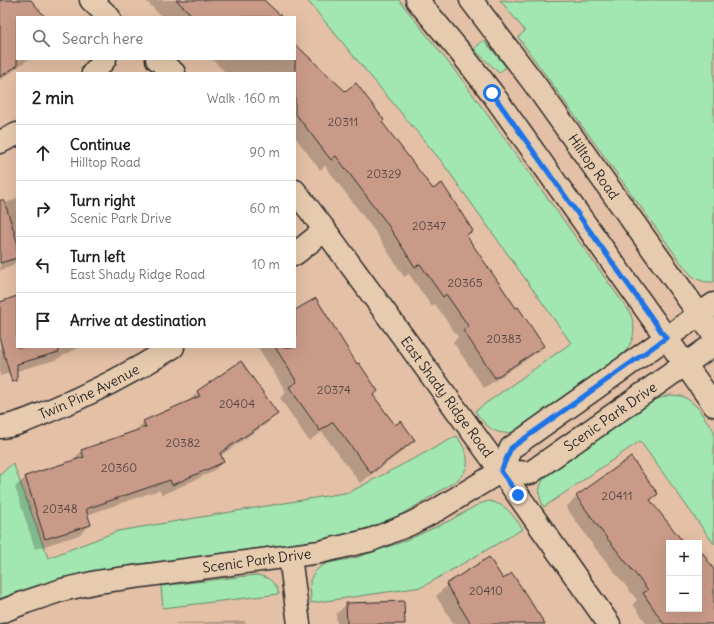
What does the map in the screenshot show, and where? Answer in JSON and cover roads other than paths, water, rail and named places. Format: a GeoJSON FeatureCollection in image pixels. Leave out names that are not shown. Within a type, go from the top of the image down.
{"type":"FeatureCollection","features":[{"type":"Feature","properties":{"kind":"street"},"geometry":{"type":"LineString","coordinates":[[92,0],[108,16]]}},
{"type":"Feature","properties":{"kind":"street"},"geometry":{"type":"LineString","coordinates":[[417,0],[492,93],[714,405]]}},
{"type":"Feature","properties":{"kind":"street","name":"Hilltop Road"},"geometry":{"type":"LineString","coordinates":[[471,0],[707,309],[714,335]]}},
{"type":"Feature","properties":{"kind":"street"},"geometry":{"type":"LineString","coordinates":[[94,72],[104,60]]}},
{"type":"Feature","properties":{"kind":"street"},"geometry":{"type":"LineString","coordinates":[[158,60],[173,72]]}},
{"type":"Feature","properties":{"kind":"street"},"geometry":{"type":"LineString","coordinates":[[0,142],[16,134]]}},
{"type":"Feature","properties":{"kind":"street","name":"East Shady Ridge Road"},"geometry":{"type":"LineString","coordinates":[[296,193],[325,230],[501,471],[609,624]]}},
{"type":"Feature","properties":{"kind":"street"},"geometry":{"type":"LineString","coordinates":[[296,253],[325,230]]}},
{"type":"Feature","properties":{"kind":"street"},"geometry":{"type":"LineString","coordinates":[[501,471],[511,448],[707,309]]}},
{"type":"Feature","properties":{"kind":"street","name":"Scenic Park Drive"},"geometry":{"type":"LineString","coordinates":[[0,612],[62,590],[97,582],[130,576],[290,557],[338,549],[386,534],[437,510],[501,471],[530,473],[714,344]]}},
{"type":"Feature","properties":{"kind":"street","name":"Twin Pine Avenue"},"geometry":{"type":"LineString","coordinates":[[0,427],[16,424],[94,391],[140,368],[171,348]]}},
{"type":"Feature","properties":{"kind":"street"},"geometry":{"type":"LineString","coordinates":[[290,557],[299,624]]}}]}
